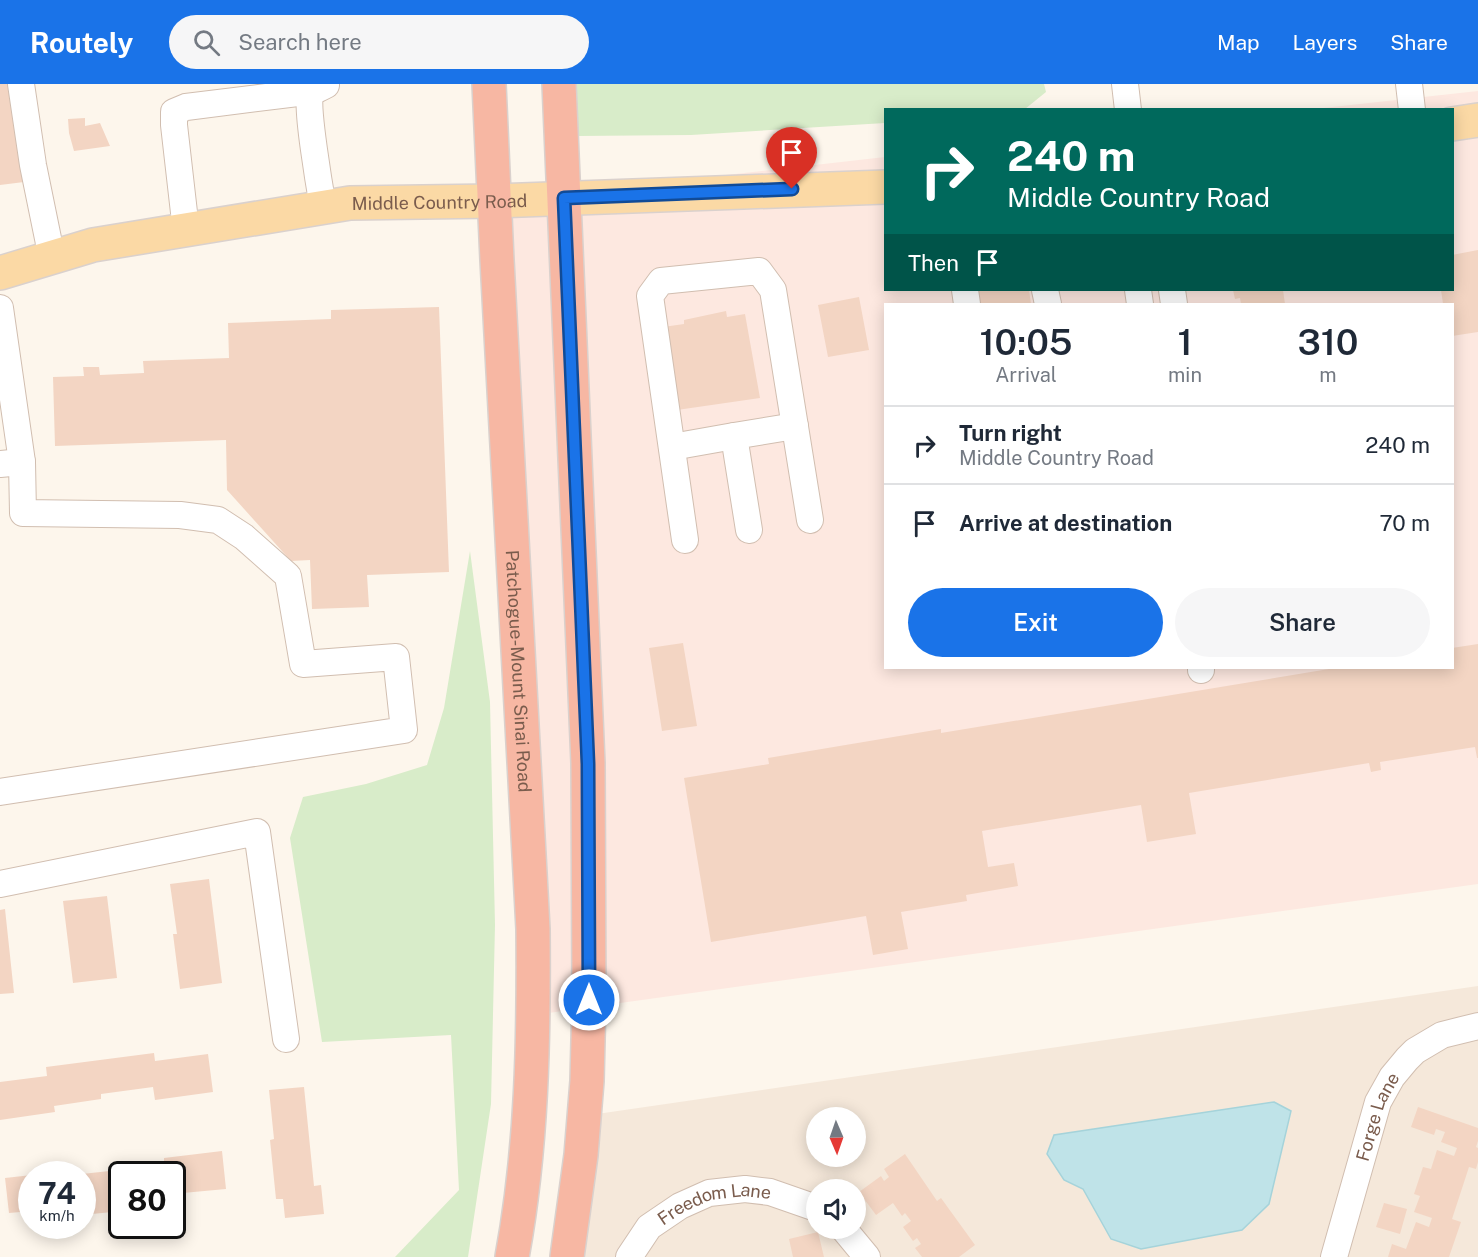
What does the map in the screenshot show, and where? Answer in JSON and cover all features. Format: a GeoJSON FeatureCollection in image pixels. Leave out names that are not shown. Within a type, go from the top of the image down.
{"type":"FeatureCollection","features":[{"type":"Feature","properties":{"kind":"highway","name":"Patchogue-Mount Sinai Road"},"geometry":{"type":"LineString","coordinates":[[489,84],[533,929],[534,1015],[531,1093],[524,1176],[512,1257]]}},
{"type":"Feature","properties":{"kind":"highway"},"geometry":{"type":"LineString","coordinates":[[559,84],[588,764],[589,976],[586,1081],[581,1155],[567,1257]]}},
{"type":"Feature","properties":{"kind":"main road"},"geometry":{"type":"LineString","coordinates":[[1454,124],[1478,120]]}},
{"type":"Feature","properties":{"kind":"main road","name":"Middle Country Road"},"geometry":{"type":"LineString","coordinates":[[0,273],[93,245],[350,203],[495,201],[884,187]]}},
{"type":"Feature","properties":{"kind":"street"},"geometry":{"type":"LineString","coordinates":[[21,84],[33,165],[52,258]]}},
{"type":"Feature","properties":{"kind":"street"},"geometry":{"type":"LineString","coordinates":[[1125,84],[1128,108]]}},
{"type":"Feature","properties":{"kind":"street"},"geometry":{"type":"LineString","coordinates":[[1409,84],[1412,108]]}},
{"type":"Feature","properties":{"kind":"street"},"geometry":{"type":"LineString","coordinates":[[186,230],[174,112],[186,106],[310,88],[310,113],[323,207]]}},
{"type":"Feature","properties":{"kind":"street"},"geometry":{"type":"LineString","coordinates":[[685,540],[650,296],[661,281],[759,271],[772,291],[810,520]]}},
{"type":"Feature","properties":{"kind":"street"},"geometry":{"type":"LineString","coordinates":[[0,308],[11,463],[23,513],[180,515],[218,520],[244,537],[288,576],[303,663],[396,657],[404,730],[0,792]]}},
{"type":"Feature","properties":{"kind":"street"},"geometry":{"type":"LineString","coordinates":[[672,447],[795,426]]}},
{"type":"Feature","properties":{"kind":"street"},"geometry":{"type":"LineString","coordinates":[[734,436],[749,530]]}},
{"type":"Feature","properties":{"kind":"street"},"geometry":{"type":"LineString","coordinates":[[0,884],[257,832],[286,1039]]}},
{"type":"Feature","properties":{"kind":"street","name":"Forge Lane"},"geometry":{"type":"LineString","coordinates":[[1334,1257],[1378,1102],[1392,1077],[1414,1051],[1442,1035],[1478,1026]]}},
{"type":"Feature","properties":{"kind":"street","name":"Freedom Lane"},"geometry":{"type":"LineString","coordinates":[[629,1257],[649,1227],[680,1206],[709,1193],[745,1189],[770,1192],[806,1205]]}},
{"type":"Feature","properties":{"kind":"street"},"geometry":{"type":"LineString","coordinates":[[852,1239],[867,1257]]}},
{"type":"Feature","properties":{"kind":"shaded area"},"geometry":{"type":"Polygon","coordinates":[[[1478,91],[1478,884],[534,1015],[495,201],[884,157],[884,291],[1454,291],[1454,108],[1323,108],[1478,91]]]}},
{"type":"Feature","properties":{"kind":"shaded area"},"geometry":{"type":"Polygon","coordinates":[[[1478,986],[1478,1257],[579,1257],[590,1115],[1478,986]]]}},
{"type":"Feature","properties":{"kind":"green space"},"geometry":{"type":"Polygon","coordinates":[[[575,84],[1044,84],[1046,92],[1026,108],[884,108],[884,123],[691,135],[578,136],[575,84]]]}},
{"type":"Feature","properties":{"kind":"green space"},"geometry":{"type":"Polygon","coordinates":[[[470,551],[490,702],[495,925],[491,1104],[468,1257],[395,1257],[459,1190],[451,1035],[322,1042],[290,838],[303,797],[366,784],[427,765],[444,708],[470,551]]]}},
{"type":"Feature","properties":{"kind":"water"},"geometry":{"type":"Polygon","coordinates":[[[1274,1102],[1291,1111],[1269,1204],[1242,1230],[1141,1249],[1111,1239],[1083,1189],[1064,1180],[1047,1154],[1054,1135],[1274,1102]]]}},
{"type":"Feature","properties":{"kind":"building"},"geometry":{"type":"Polygon","coordinates":[[[0,84],[13,84],[24,182],[0,185],[0,84]]]}},
{"type":"Feature","properties":{"kind":"building"},"geometry":{"type":"Polygon","coordinates":[[[85,118],[85,126],[100,123],[110,146],[74,151],[68,119],[85,118]]]}},
{"type":"Feature","properties":{"kind":"building"},"geometry":{"type":"Polygon","coordinates":[[[1478,250],[1478,332],[1454,336],[1454,303],[1443,303],[1441,291],[1454,291],[1454,255],[1478,250]]]}},
{"type":"Feature","properties":{"kind":"building"},"geometry":{"type":"Polygon","coordinates":[[[970,291],[1029,291],[1031,303],[976,303],[970,291]]]}},
{"type":"Feature","properties":{"kind":"building"},"geometry":{"type":"Polygon","coordinates":[[[1233,291],[1283,291],[1285,303],[1241,303],[1240,298],[1235,299],[1233,291]]]}},
{"type":"Feature","properties":{"kind":"building"},"geometry":{"type":"Polygon","coordinates":[[[859,297],[869,350],[828,357],[818,305],[859,297]]]}},
{"type":"Feature","properties":{"kind":"building"},"geometry":{"type":"Polygon","coordinates":[[[439,307],[449,572],[367,575],[369,607],[312,609],[310,560],[291,561],[227,490],[226,440],[55,446],[53,377],[84,376],[83,367],[99,367],[100,375],[144,373],[143,361],[229,358],[228,323],[331,319],[331,310],[439,307]]]}},
{"type":"Feature","properties":{"kind":"building"},"geometry":{"type":"Polygon","coordinates":[[[726,311],[727,317],[745,314],[760,398],[677,410],[663,327],[684,324],[684,320],[726,311]]]}},
{"type":"Feature","properties":{"kind":"building"},"geometry":{"type":"Polygon","coordinates":[[[683,643],[697,726],[662,731],[649,648],[683,643]]]}},
{"type":"Feature","properties":{"kind":"building"},"geometry":{"type":"Polygon","coordinates":[[[1478,644],[1478,758],[1475,747],[1380,762],[1381,770],[1371,772],[1369,763],[1189,793],[1196,834],[1147,842],[1141,805],[982,831],[988,867],[1014,863],[1018,886],[966,895],[967,901],[901,912],[908,949],[873,955],[866,916],[711,942],[684,778],[769,764],[768,758],[941,729],[941,733],[1329,669],[1454,669],[1454,648],[1478,644]]]}},
{"type":"Feature","properties":{"kind":"building"},"geometry":{"type":"Polygon","coordinates":[[[209,879],[222,983],[180,989],[173,934],[177,934],[170,884],[209,879]]]}},
{"type":"Feature","properties":{"kind":"building"},"geometry":{"type":"Polygon","coordinates":[[[107,896],[117,978],[73,983],[63,901],[107,896]]]}},
{"type":"Feature","properties":{"kind":"building"},"geometry":{"type":"Polygon","coordinates":[[[5,909],[14,993],[0,994],[0,910],[5,909]]]}},
{"type":"Feature","properties":{"kind":"building"},"geometry":{"type":"Polygon","coordinates":[[[154,1053],[155,1061],[208,1054],[213,1092],[155,1100],[153,1087],[101,1094],[101,1099],[54,1106],[55,1112],[0,1120],[0,1082],[47,1076],[46,1067],[154,1053]]]}},
{"type":"Feature","properties":{"kind":"building"},"geometry":{"type":"Polygon","coordinates":[[[304,1087],[314,1186],[321,1185],[324,1214],[285,1218],[283,1199],[276,1199],[270,1140],[274,1139],[269,1090],[304,1087]]]}},
{"type":"Feature","properties":{"kind":"building"},"geometry":{"type":"Polygon","coordinates":[[[1418,1107],[1478,1128],[1476,1147],[1478,1148],[1478,1162],[1476,1169],[1469,1167],[1452,1219],[1461,1222],[1449,1257],[1388,1257],[1392,1244],[1406,1249],[1416,1222],[1429,1227],[1432,1218],[1414,1212],[1420,1196],[1414,1194],[1423,1167],[1431,1169],[1437,1150],[1454,1156],[1457,1148],[1441,1142],[1445,1132],[1436,1129],[1434,1135],[1411,1127],[1418,1107]]]}},
{"type":"Feature","properties":{"kind":"building"},"geometry":{"type":"Polygon","coordinates":[[[222,1151],[226,1189],[186,1193],[186,1161],[164,1161],[164,1158],[222,1151]]]}},
{"type":"Feature","properties":{"kind":"building"},"geometry":{"type":"Polygon","coordinates":[[[905,1154],[937,1201],[941,1198],[975,1245],[959,1257],[922,1257],[915,1248],[921,1244],[917,1238],[913,1241],[903,1227],[911,1221],[905,1213],[902,1216],[893,1203],[876,1215],[866,1201],[866,1187],[881,1176],[884,1181],[889,1177],[884,1169],[905,1154]]]}},
{"type":"Feature","properties":{"kind":"building"},"geometry":{"type":"Polygon","coordinates":[[[108,1171],[108,1212],[96,1214],[96,1172],[108,1171]]]}},
{"type":"Feature","properties":{"kind":"building"},"geometry":{"type":"Polygon","coordinates":[[[18,1177],[18,1212],[9,1213],[5,1178],[18,1177]]]}},
{"type":"Feature","properties":{"kind":"building"},"geometry":{"type":"Polygon","coordinates":[[[1384,1203],[1407,1209],[1400,1234],[1376,1227],[1384,1203]]]}},
{"type":"Feature","properties":{"kind":"building"},"geometry":{"type":"Polygon","coordinates":[[[806,1235],[806,1239],[820,1239],[824,1257],[793,1257],[789,1239],[806,1235]]]}},
{"type":"Feature","properties":{"kind":"route"},"geometry":{"type":"LineString","coordinates":[[589,1000],[588,764],[564,198],[792,189]]}}]}
